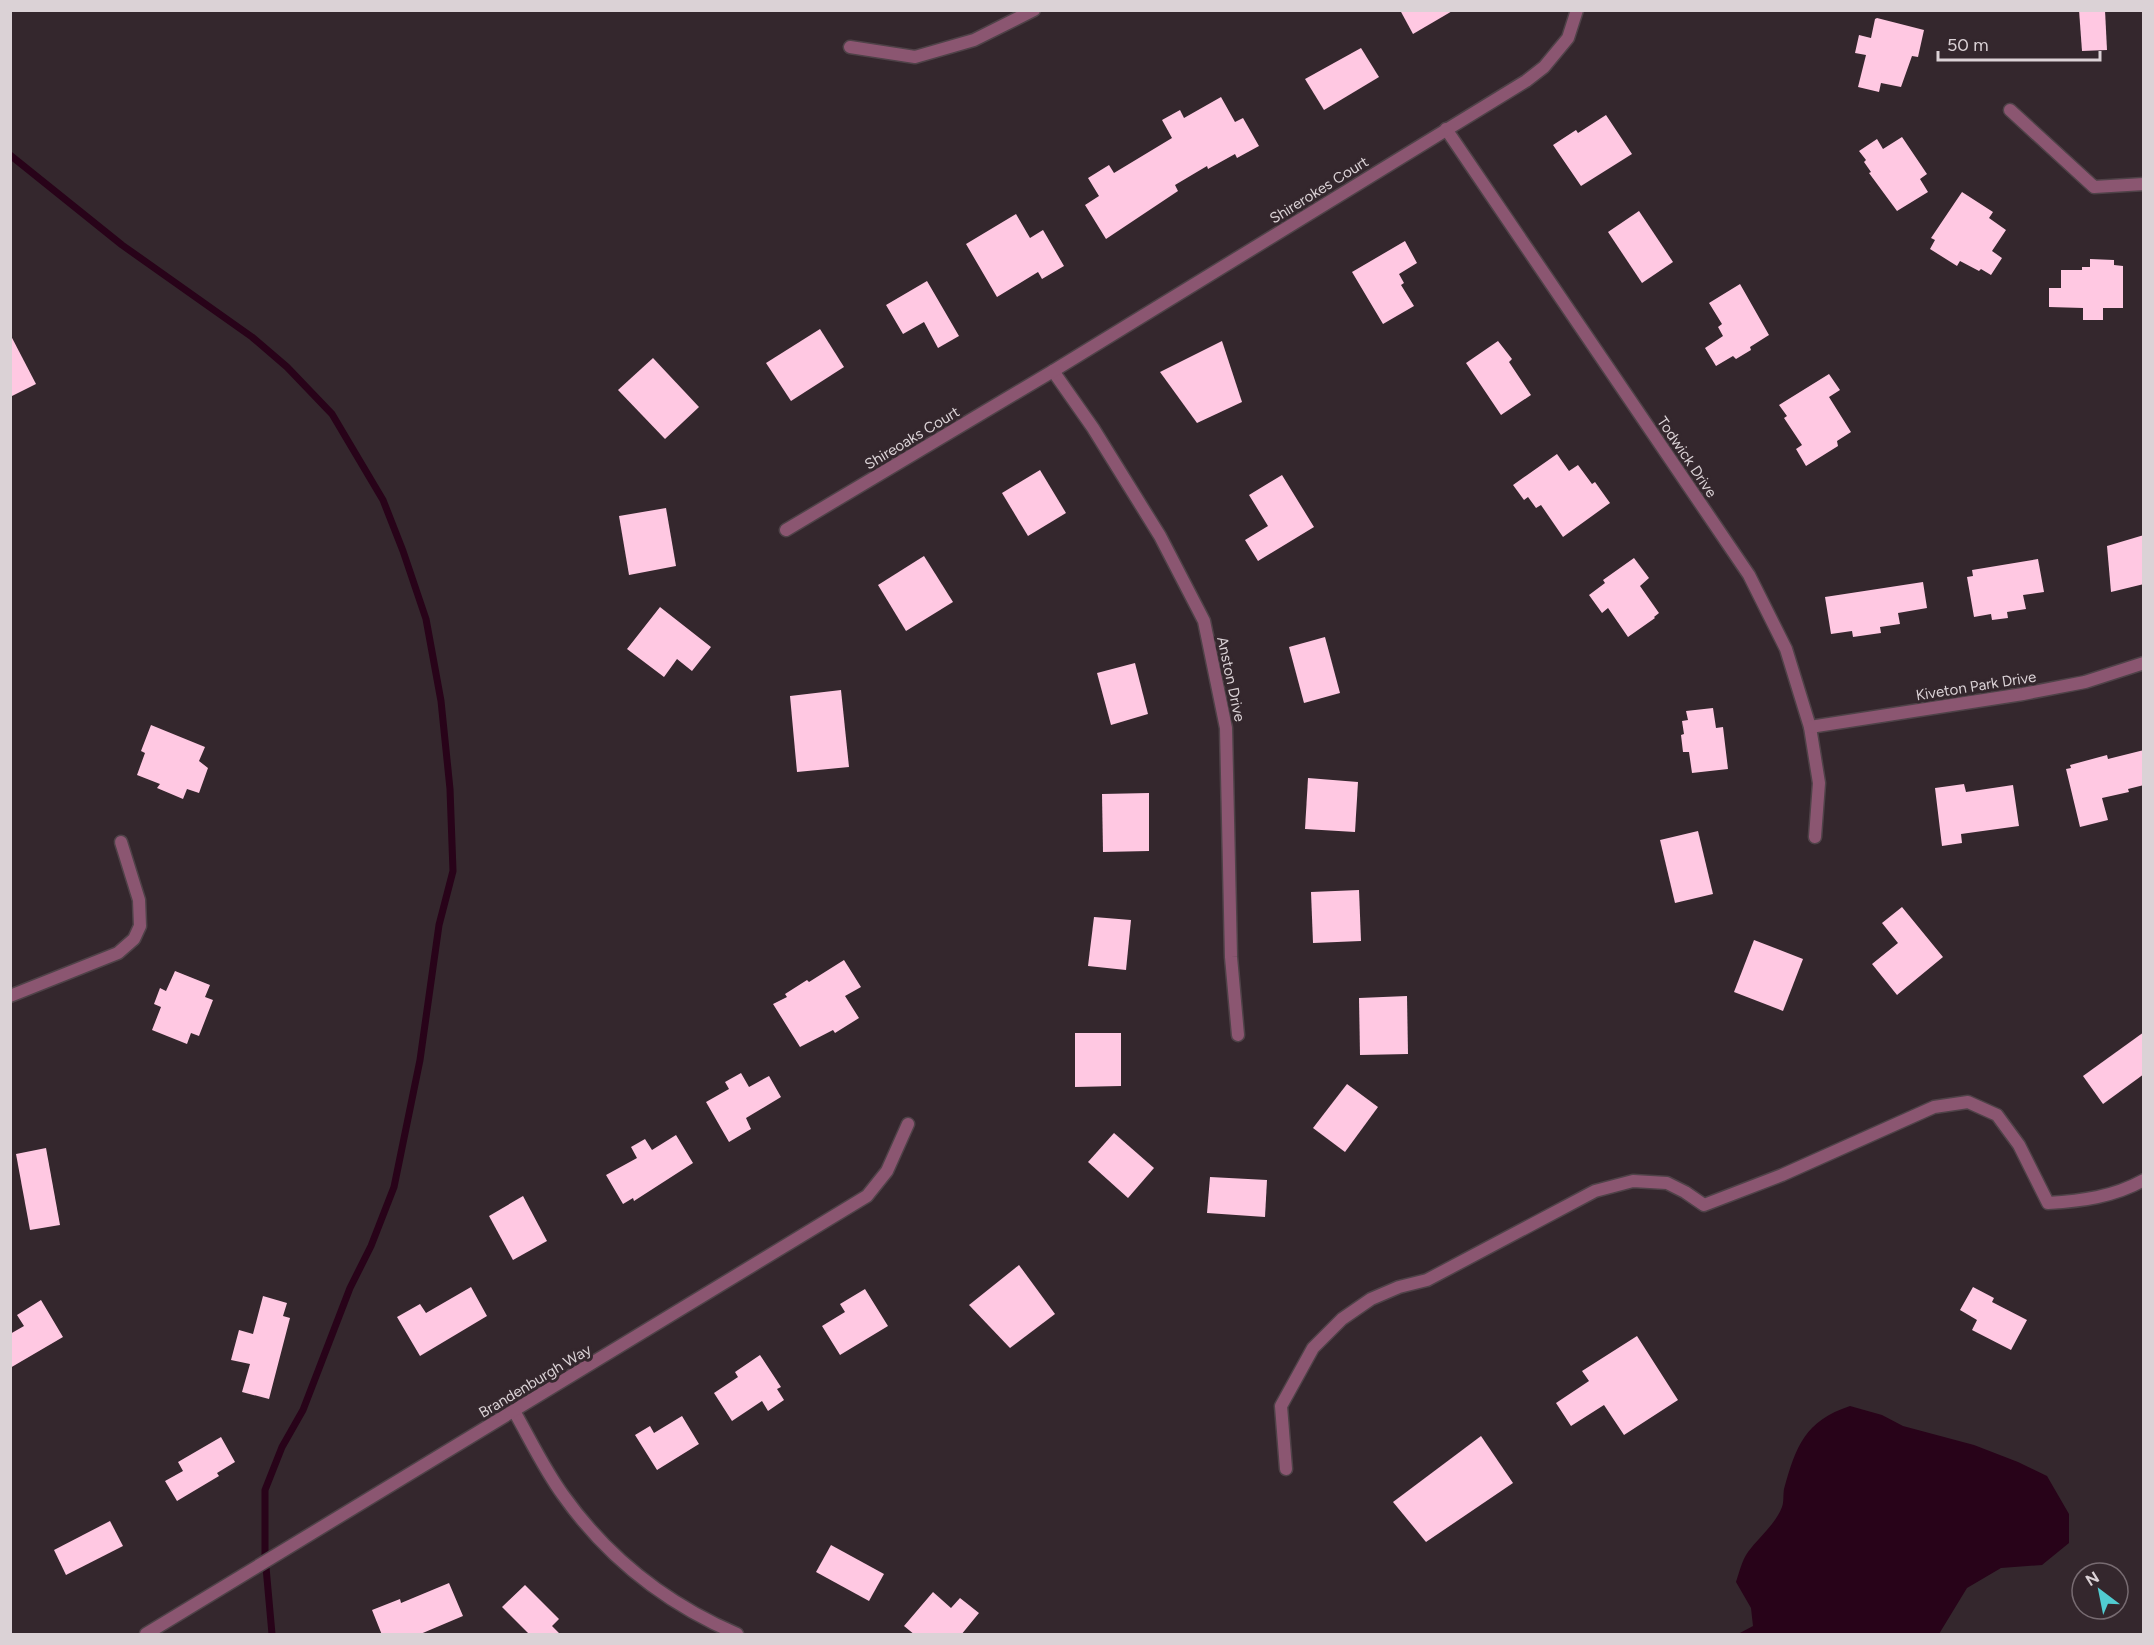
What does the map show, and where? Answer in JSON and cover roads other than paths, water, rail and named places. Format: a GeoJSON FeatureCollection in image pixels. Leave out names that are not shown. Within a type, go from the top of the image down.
{"type":"FeatureCollection","features":[{"type":"Feature","properties":{"kind":"street"},"geometry":{"type":"LineString","coordinates":[[850,47],[915,57],[974,40],[1034,10]]}},
{"type":"Feature","properties":{"kind":"street","name":"Shirerokes Court"},"geometry":{"type":"LineString","coordinates":[[1053,371],[1526,81],[1544,66],[1568,38],[1577,10]]}},
{"type":"Feature","properties":{"kind":"street"},"geometry":{"type":"LineString","coordinates":[[2010,110],[2094,187],[2144,184]]}},
{"type":"Feature","properties":{"kind":"street","name":"Todwick Drive"},"geometry":{"type":"LineString","coordinates":[[1446,129],[1749,575],[1786,649],[1810,727],[1819,783],[1815,837]]}},
{"type":"Feature","properties":{"kind":"street","name":"Shireoaks Court"},"geometry":{"type":"LineString","coordinates":[[786,530],[1053,371]]}},
{"type":"Feature","properties":{"kind":"street","name":"Anston Drive"},"geometry":{"type":"LineString","coordinates":[[1053,371],[1093,428],[1160,536],[1204,621],[1226,728],[1231,957],[1238,1035]]}},
{"type":"Feature","properties":{"kind":"street","name":"Kiveton Park Drive"},"geometry":{"type":"LineString","coordinates":[[1810,727],[2023,694],[2085,682],[2144,663]]}},
{"type":"Feature","properties":{"kind":"street"},"geometry":{"type":"LineString","coordinates":[[10,996],[118,953],[134,939],[140,926],[139,900],[121,842]]}},
{"type":"Feature","properties":{"kind":"street"},"geometry":{"type":"LineString","coordinates":[[1286,1469],[1281,1406],[1313,1348],[1342,1318],[1371,1299],[1399,1287],[1427,1280],[1595,1191],[1633,1180],[1667,1184],[1685,1192],[1704,1205],[1782,1175],[1934,1107],[1968,1102],[1997,1115],[2019,1145],[2048,1203],[2090,1200],[2127,1189],[2144,1180]]}},
{"type":"Feature","properties":{"kind":"street","name":"Brandenburgh Way"},"geometry":{"type":"LineString","coordinates":[[147,1635],[867,1196],[887,1171],[908,1124]]}},
{"type":"Feature","properties":{"kind":"street"},"geometry":{"type":"LineString","coordinates":[[514,1411],[562,1493],[587,1526],[615,1556],[647,1583],[681,1606],[737,1635]]}},
{"type":"Feature","properties":{"kind":"waterway"},"geometry":{"type":"LineString","coordinates":[[10,155],[122,245],[252,337],[287,367],[332,414],[383,500],[403,551],[426,619],[441,701],[450,789],[453,871],[439,925],[420,1060],[394,1187],[371,1246],[350,1288],[303,1410],[282,1447],[265,1490],[265,1556],[272,1634]]}}]}
